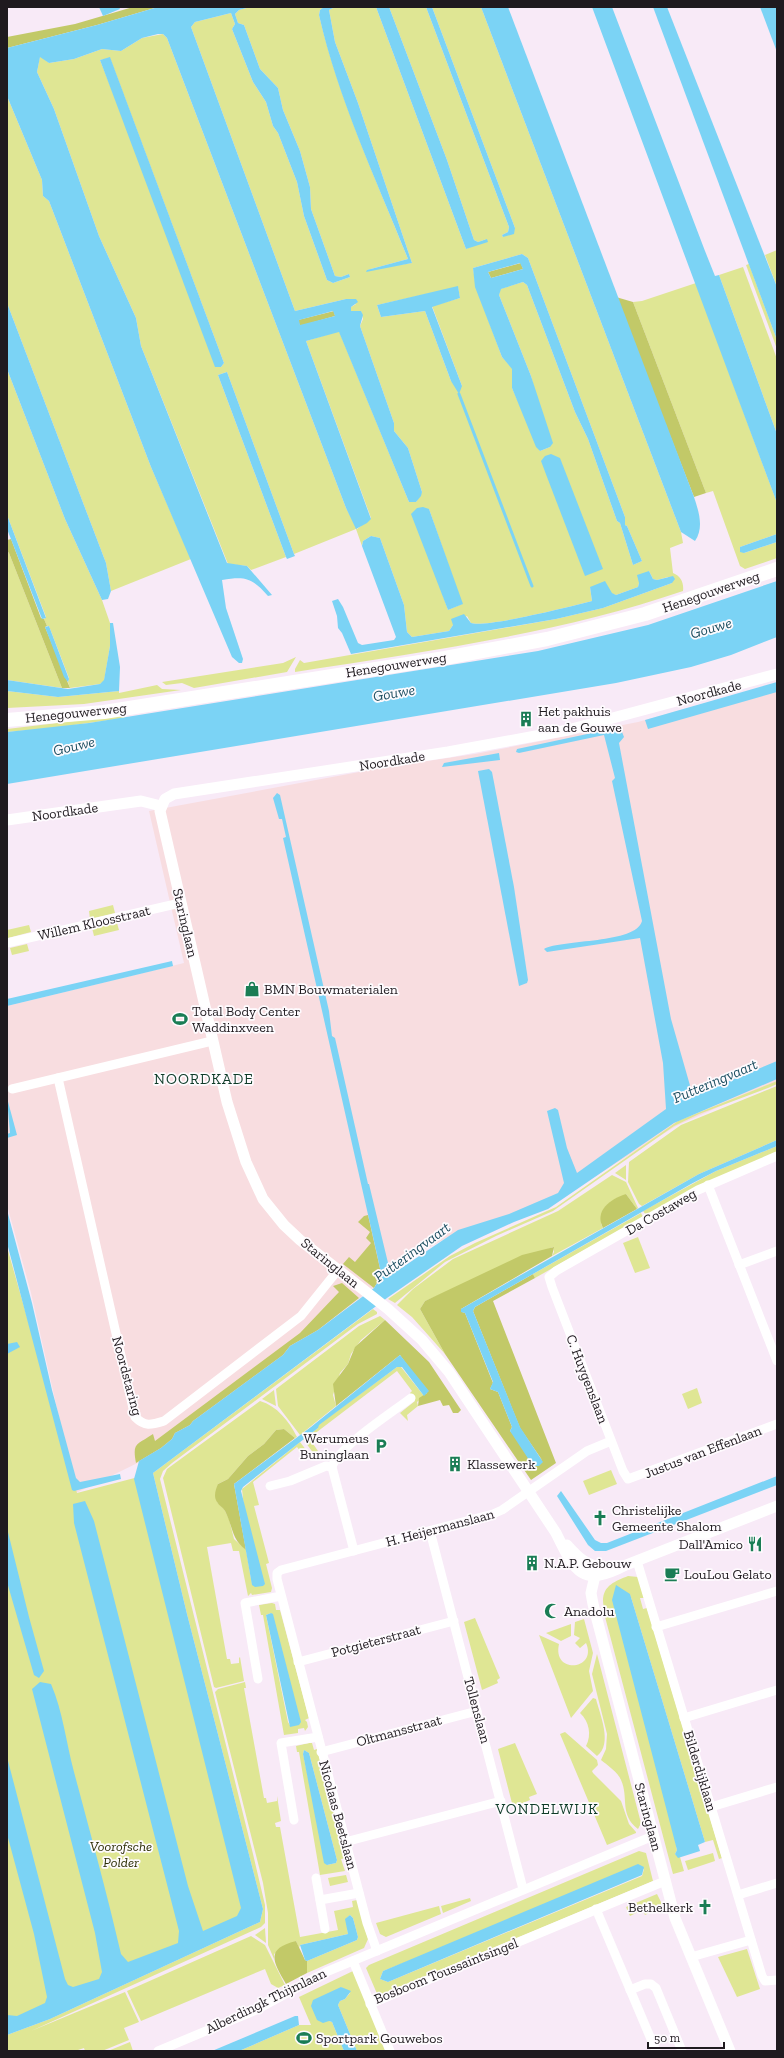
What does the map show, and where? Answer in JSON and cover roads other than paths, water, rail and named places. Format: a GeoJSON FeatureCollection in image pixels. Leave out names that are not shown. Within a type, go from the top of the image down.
{"type":"FeatureCollection","features":[{"type":"Feature","properties":{"kind":"main road","name":"Henegouwerweg"},"geometry":{"type":"LineString","coordinates":[[7,720],[104,712],[445,658],[546,639],[645,614],[777,569]]}},
{"type":"Feature","properties":{"kind":"street","name":"Noordkade"},"geometry":{"type":"LineString","coordinates":[[7,820],[141,801],[161,806],[165,799],[174,794],[448,752],[568,730],[777,674]]}},
{"type":"Feature","properties":{"kind":"street","name":"Staringlaan"},"geometry":{"type":"LineString","coordinates":[[161,806],[161,816],[212,1041],[235,1128],[253,1181],[263,1199],[284,1224],[338,1270],[382,1304],[422,1340],[449,1372],[556,1533],[566,1554],[577,1570],[586,1575],[596,1572]]}},
{"type":"Feature","properties":{"kind":"street","name":"Willem Kloosstraat"},"geometry":{"type":"LineString","coordinates":[[7,943],[180,903]]}},
{"type":"Feature","properties":{"kind":"street"},"geometry":{"type":"LineString","coordinates":[[12,1089],[212,1041]]}},
{"type":"Feature","properties":{"kind":"street","name":"Noordstaring"},"geometry":{"type":"LineString","coordinates":[[58,1078],[135,1417],[141,1424],[147,1425],[164,1421],[301,1316],[338,1270]]}},
{"type":"Feature","properties":{"kind":"street","name":"Da Costaweg"},"geometry":{"type":"LineString","coordinates":[[549,1277],[556,1271],[708,1185],[777,1156]]}},
{"type":"Feature","properties":{"kind":"street"},"geometry":{"type":"LineString","coordinates":[[708,1185],[775,1351],[777,1361]]}},
{"type":"Feature","properties":{"kind":"street"},"geometry":{"type":"LineString","coordinates":[[739,1265],[777,1250]]}},
{"type":"Feature","properties":{"kind":"street","name":"C. Huygenslaan"},"geometry":{"type":"LineString","coordinates":[[549,1277],[611,1441],[623,1471],[628,1479]]}},
{"type":"Feature","properties":{"kind":"street"},"geometry":{"type":"LineString","coordinates":[[354,1551],[332,1466],[344,1449],[411,1398]]}},
{"type":"Feature","properties":{"kind":"street","name":"Justus van Effenlaan"},"geometry":{"type":"LineString","coordinates":[[628,1479],[777,1424]]}},
{"type":"Feature","properties":{"kind":"street","name":"H. Heijermanslaan"},"geometry":{"type":"LineString","coordinates":[[277,1573],[281,1570],[493,1514],[529,1492],[587,1451],[611,1441]]}},
{"type":"Feature","properties":{"kind":"street"},"geometry":{"type":"LineString","coordinates":[[270,1486],[290,1481],[326,1466],[332,1466]]}},
{"type":"Feature","properties":{"kind":"street"},"geometry":{"type":"LineString","coordinates":[[596,1572],[610,1574],[626,1565],[777,1506]]}},
{"type":"Feature","properties":{"kind":"street","name":"Tollenslaan"},"geometry":{"type":"LineString","coordinates":[[430,1531],[523,1889]]}},
{"type":"Feature","properties":{"kind":"street","name":"Bilderdijklaan"},"geometry":{"type":"LineString","coordinates":[[637,1561],[751,1940],[765,1981],[777,1980]]}},
{"type":"Feature","properties":{"kind":"street","name":"Staringlaan"},"geometry":{"type":"LineString","coordinates":[[596,1572],[591,1593],[592,1604],[675,1918],[730,2051]]}},
{"type":"Feature","properties":{"kind":"street","name":"Nicolaas Beetslaan"},"geometry":{"type":"LineString","coordinates":[[277,1573],[281,1596],[345,1842],[367,1922],[378,1951]]}},
{"type":"Feature","properties":{"kind":"street"},"geometry":{"type":"LineString","coordinates":[[656,1627],[777,1591]]}},
{"type":"Feature","properties":{"kind":"street"},"geometry":{"type":"LineString","coordinates":[[258,1679],[245,1603],[281,1596]]}},
{"type":"Feature","properties":{"kind":"street","name":"Potgieterstraat"},"geometry":{"type":"LineString","coordinates":[[298,1662],[454,1621]]}},
{"type":"Feature","properties":{"kind":"street"},"geometry":{"type":"LineString","coordinates":[[684,1718],[777,1690]]}},
{"type":"Feature","properties":{"kind":"street","name":"Oltmansstraat"},"geometry":{"type":"LineString","coordinates":[[322,1752],[477,1711]]}},
{"type":"Feature","properties":{"kind":"street"},"geometry":{"type":"LineString","coordinates":[[294,1820],[281,1742],[318,1736]]}},
{"type":"Feature","properties":{"kind":"street"},"geometry":{"type":"LineString","coordinates":[[711,1807],[777,1787]]}},
{"type":"Feature","properties":{"kind":"street"},"geometry":{"type":"LineString","coordinates":[[345,1842],[501,1801]]}},
{"type":"Feature","properties":{"kind":"street"},"geometry":{"type":"LineString","coordinates":[[353,1961],[653,1836]]}},
{"type":"Feature","properties":{"kind":"street"},"geometry":{"type":"LineString","coordinates":[[316,1878],[325,1928]]}},
{"type":"Feature","properties":{"kind":"street","name":"Bosboom Toussaintsingel"},"geometry":{"type":"LineString","coordinates":[[353,1961],[370,2004],[665,1881]]}},
{"type":"Feature","properties":{"kind":"street"},"geometry":{"type":"LineString","coordinates":[[738,1895],[777,1883]]}},
{"type":"Feature","properties":{"kind":"street"},"geometry":{"type":"LineString","coordinates":[[320,1900],[359,1893]]}},
{"type":"Feature","properties":{"kind":"street"},"geometry":{"type":"LineString","coordinates":[[596,1909],[656,2051]]}},
{"type":"Feature","properties":{"kind":"street"},"geometry":{"type":"LineString","coordinates":[[690,1957],[751,1940]]}},
{"type":"Feature","properties":{"kind":"street","name":"Alberdingk Thijmlaan"},"geometry":{"type":"LineString","coordinates":[[158,2051],[256,2010],[326,1972],[353,1961]]}},
{"type":"Feature","properties":{"kind":"street"},"geometry":{"type":"LineString","coordinates":[[630,1990],[645,1984],[651,1984],[656,1988],[682,2051]]}},
{"type":"Feature","properties":{"kind":"street"},"geometry":{"type":"LineString","coordinates":[[370,2004],[390,2051]]}},
{"type":"Feature","properties":{"kind":"water"},"geometry":{"type":"Polygon","coordinates":[[[99,7],[119,7],[120,9],[103,16],[99,7]]]}},
{"type":"Feature","properties":{"kind":"water"},"geometry":{"type":"Polygon","coordinates":[[[158,7],[250,7],[239,10],[235,14],[238,23],[244,25],[260,69],[278,88],[283,110],[300,151],[310,187],[311,209],[335,276],[341,277],[349,274],[350,277],[333,283],[327,280],[304,216],[297,182],[278,133],[273,126],[266,102],[253,82],[232,29],[235,24],[231,13],[195,22],[191,27],[295,311],[346,299],[356,299],[358,302],[351,307],[351,311],[361,311],[363,315],[360,326],[394,423],[394,431],[408,448],[422,492],[421,496],[416,502],[409,502],[339,332],[306,341],[371,519],[356,529],[346,508],[167,38],[163,34],[158,34],[142,38],[121,51],[102,49],[74,59],[49,63],[40,57],[37,72],[54,109],[99,236],[136,318],[141,346],[227,563],[247,566],[272,595],[268,596],[257,585],[248,580],[237,578],[222,580],[226,608],[243,659],[242,663],[239,663],[232,657],[151,467],[49,201],[43,196],[42,180],[7,96],[7,48],[97,25],[158,7]],[[333,311],[299,320],[300,325],[335,316],[333,311]]]}},
{"type":"Feature","properties":{"kind":"water"},"geometry":{"type":"Polygon","coordinates":[[[324,7],[335,7],[329,10],[335,42],[358,103],[412,263],[366,272],[367,270],[408,259],[336,77],[319,15],[320,10],[324,7]]]}},
{"type":"Feature","properties":{"kind":"water"},"geometry":{"type":"Polygon","coordinates":[[[376,7],[389,7],[447,160],[474,240],[478,242],[487,239],[488,242],[466,249],[376,7]]]}},
{"type":"Feature","properties":{"kind":"water"},"geometry":{"type":"Polygon","coordinates":[[[426,7],[432,7],[515,228],[514,234],[503,237],[502,235],[508,232],[509,227],[426,7]]]}},
{"type":"Feature","properties":{"kind":"water"},"geometry":{"type":"Polygon","coordinates":[[[481,7],[508,7],[694,497],[700,520],[698,536],[695,541],[681,532],[481,7]]]}},
{"type":"Feature","properties":{"kind":"water"},"geometry":{"type":"Polygon","coordinates":[[[592,7],[612,7],[705,251],[715,276],[719,275],[777,434],[777,503],[592,7]]]}},
{"type":"Feature","properties":{"kind":"water"},"geometry":{"type":"Polygon","coordinates":[[[653,7],[667,7],[777,287],[777,340],[653,7]]]}},
{"type":"Feature","properties":{"kind":"water"},"geometry":{"type":"Polygon","coordinates":[[[760,7],[777,7],[777,52],[760,7]]]}},
{"type":"Feature","properties":{"kind":"water"},"geometry":{"type":"Polygon","coordinates":[[[110,57],[224,363],[221,367],[215,367],[100,60],[110,57]]]}},
{"type":"Feature","properties":{"kind":"water"},"geometry":{"type":"Polygon","coordinates":[[[522,254],[528,258],[625,517],[625,525],[627,526],[642,561],[633,565],[620,523],[617,521],[588,439],[575,412],[527,285],[523,282],[501,289],[499,295],[531,376],[553,443],[550,447],[540,451],[536,447],[512,388],[512,369],[502,357],[475,287],[473,268],[522,254]],[[520,263],[488,272],[491,278],[523,269],[520,263]]]}},
{"type":"Feature","properties":{"kind":"water"},"geometry":{"type":"Polygon","coordinates":[[[458,286],[460,298],[432,307],[462,386],[459,394],[451,381],[425,311],[381,317],[377,305],[458,286]]]}},
{"type":"Feature","properties":{"kind":"water"},"geometry":{"type":"Polygon","coordinates":[[[7,303],[106,563],[111,591],[108,599],[102,600],[65,519],[7,369],[7,303]]]}},
{"type":"Feature","properties":{"kind":"water"},"geometry":{"type":"Polygon","coordinates":[[[227,372],[295,556],[287,559],[218,375],[227,372]]]}},
{"type":"Feature","properties":{"kind":"water"},"geometry":{"type":"Polygon","coordinates":[[[551,454],[560,458],[603,569],[585,576],[541,461],[545,456],[551,454]]]}},
{"type":"Feature","properties":{"kind":"water"},"geometry":{"type":"Polygon","coordinates":[[[423,507],[429,509],[463,604],[448,610],[411,514],[417,508],[423,507]]]}},
{"type":"Feature","properties":{"kind":"water"},"geometry":{"type":"Polygon","coordinates":[[[7,515],[46,618],[42,619],[7,529],[7,515]]]}},
{"type":"Feature","properties":{"kind":"water"},"geometry":{"type":"Polygon","coordinates":[[[777,534],[777,542],[744,553],[740,552],[740,547],[777,534]]]}},
{"type":"Feature","properties":{"kind":"water"},"geometry":{"type":"Polygon","coordinates":[[[371,536],[380,538],[404,605],[407,632],[412,637],[449,631],[453,625],[451,619],[464,614],[471,623],[479,624],[530,616],[592,601],[590,587],[605,581],[612,593],[616,595],[638,587],[639,583],[637,575],[649,571],[653,579],[657,580],[673,576],[675,579],[672,583],[603,608],[556,619],[351,654],[342,633],[338,628],[337,616],[332,601],[338,599],[343,607],[358,643],[362,645],[394,640],[396,637],[362,546],[363,541],[371,536]]]}},
{"type":"Feature","properties":{"kind":"water","name":"Gouwe"},"geometry":{"type":"Polygon","coordinates":[[[777,581],[777,637],[731,655],[691,667],[616,683],[7,784],[7,732],[89,723],[538,651],[648,625],[777,581]]]}},
{"type":"Feature","properties":{"kind":"water"},"geometry":{"type":"Polygon","coordinates":[[[110,623],[113,623],[120,667],[119,691],[58,697],[7,691],[7,680],[68,689],[100,684],[104,680],[110,646],[110,623]]]}},
{"type":"Feature","properties":{"kind":"water"},"geometry":{"type":"Polygon","coordinates":[[[49,626],[69,679],[68,682],[64,677],[45,627],[49,626]]]}},
{"type":"Feature","properties":{"kind":"water"},"geometry":{"type":"Polygon","coordinates":[[[777,682],[777,692],[648,729],[645,720],[777,682]]]}},
{"type":"Feature","properties":{"kind":"water"},"geometry":{"type":"Polygon","coordinates":[[[620,727],[624,737],[619,743],[671,1019],[693,1096],[777,1061],[777,1079],[674,1123],[548,1209],[514,1222],[462,1246],[387,1298],[153,1473],[187,1614],[263,1909],[260,1922],[50,2019],[7,2035],[7,2015],[17,2016],[45,2003],[47,1997],[34,1934],[7,1834],[7,1757],[65,1979],[68,1985],[73,1987],[99,1979],[102,1972],[95,1933],[32,1689],[40,1682],[51,1684],[59,1705],[74,1772],[121,1954],[128,1962],[178,1943],[179,1931],[74,1523],[73,1504],[85,1501],[94,1521],[188,1886],[203,1931],[237,1916],[241,1908],[134,1479],[139,1461],[161,1448],[172,1439],[175,1433],[190,1425],[193,1421],[283,1355],[290,1346],[318,1330],[374,1288],[381,1273],[283,838],[286,837],[282,819],[279,819],[273,798],[277,793],[280,795],[329,1011],[332,1036],[335,1038],[368,1184],[389,1267],[397,1271],[458,1230],[509,1214],[558,1193],[564,1183],[547,1111],[555,1108],[558,1110],[567,1148],[577,1173],[666,1109],[663,1063],[640,938],[547,952],[544,949],[553,946],[598,940],[627,934],[637,928],[642,921],[612,781],[615,778],[604,735],[519,753],[516,752],[517,749],[620,727]]]}},
{"type":"Feature","properties":{"kind":"water"},"geometry":{"type":"Polygon","coordinates":[[[499,753],[500,760],[442,767],[444,763],[499,753]]]}},
{"type":"Feature","properties":{"kind":"water"},"geometry":{"type":"Polygon","coordinates":[[[489,769],[492,772],[514,887],[528,980],[527,983],[519,986],[478,771],[489,769]]]}},
{"type":"Feature","properties":{"kind":"water"},"geometry":{"type":"Polygon","coordinates":[[[172,961],[173,966],[7,1006],[7,999],[172,961]]]}},
{"type":"Feature","properties":{"kind":"water"},"geometry":{"type":"Polygon","coordinates":[[[7,1098],[17,1135],[7,1138],[7,1134],[10,1133],[7,1098]]]}},
{"type":"Feature","properties":{"kind":"water"},"geometry":{"type":"Polygon","coordinates":[[[777,1140],[777,1146],[716,1171],[691,1184],[475,1307],[473,1311],[520,1427],[543,1462],[539,1466],[533,1466],[510,1431],[512,1427],[498,1392],[490,1389],[493,1382],[465,1313],[461,1312],[461,1309],[699,1174],[777,1140]]]}},
{"type":"Feature","properties":{"kind":"water"},"geometry":{"type":"Polygon","coordinates":[[[7,1210],[32,1303],[52,1390],[76,1478],[80,1482],[120,1474],[121,1479],[74,1491],[72,1490],[7,1243],[7,1210]]]}},
{"type":"Feature","properties":{"kind":"water"},"geometry":{"type":"Polygon","coordinates":[[[17,1342],[20,1347],[7,1354],[7,1344],[17,1342]]]}},
{"type":"Feature","properties":{"kind":"water"},"geometry":{"type":"Polygon","coordinates":[[[400,1355],[429,1391],[424,1396],[402,1367],[397,1367],[319,1425],[318,1428],[243,1487],[241,1491],[265,1584],[263,1586],[255,1587],[252,1585],[234,1484],[311,1427],[400,1355]]]}},
{"type":"Feature","properties":{"kind":"water"},"geometry":{"type":"Polygon","coordinates":[[[777,1476],[777,1485],[606,1551],[595,1551],[588,1545],[557,1496],[561,1491],[595,1540],[601,1543],[607,1543],[777,1476]]]}},
{"type":"Feature","properties":{"kind":"water"},"geometry":{"type":"Polygon","coordinates":[[[7,1528],[44,1671],[39,1678],[34,1675],[7,1582],[7,1528]]]}},
{"type":"Feature","properties":{"kind":"water"},"geometry":{"type":"Polygon","coordinates":[[[616,1585],[630,1594],[705,1842],[698,1845],[700,1851],[678,1858],[675,1854],[677,1850],[612,1600],[616,1585]]]}},
{"type":"Feature","properties":{"kind":"water"},"geometry":{"type":"Polygon","coordinates":[[[271,1613],[273,1614],[301,1722],[299,1725],[290,1727],[266,1615],[271,1613]]]}},
{"type":"Feature","properties":{"kind":"water"},"geometry":{"type":"Polygon","coordinates":[[[304,1750],[309,1753],[337,1860],[336,1863],[327,1865],[324,1863],[303,1754],[304,1750]]]}},
{"type":"Feature","properties":{"kind":"water"},"geometry":{"type":"Polygon","coordinates":[[[638,1864],[644,1867],[642,1875],[388,1982],[380,1979],[383,1971],[638,1864]]]}},
{"type":"Feature","properties":{"kind":"water"},"geometry":{"type":"Polygon","coordinates":[[[350,1915],[353,1918],[358,1937],[357,1940],[307,1961],[305,1960],[300,1945],[348,1934],[345,1919],[350,1915]]]}},
{"type":"Feature","properties":{"kind":"water"},"geometry":{"type":"Polygon","coordinates":[[[341,1987],[351,1991],[345,1999],[340,2001],[338,2005],[357,2051],[344,2051],[332,2022],[329,2021],[323,2023],[317,2020],[311,2006],[313,2000],[341,1987]]]}},
{"type":"Feature","properties":{"kind":"water"},"geometry":{"type":"Polygon","coordinates":[[[298,2016],[299,2025],[239,2051],[212,2051],[298,2016]]]}},
{"type":"Feature","properties":{"kind":"waterway"},"geometry":{"type":"LineString","coordinates":[[459,394],[532,586]]}},
{"type":"Feature","properties":{"kind":"place","name":"Het pakhuis aan de Gouwe"},"geometry":{"type":"Point","coordinates":[526,719]}},
{"type":"Feature","properties":{"kind":"place","name":"BMN Bouwmaterialen"},"geometry":{"type":"Point","coordinates":[252,989]}},
{"type":"Feature","properties":{"kind":"place","name":"Total Body Center Waddinxveen"},"geometry":{"type":"Point","coordinates":[180,1019]}},
{"type":"Feature","properties":{"kind":"place","name":"Werumeus Buninglaan"},"geometry":{"type":"Point","coordinates":[381,1446]}},
{"type":"Feature","properties":{"kind":"place","name":"Klassewerk"},"geometry":{"type":"Point","coordinates":[455,1464]}},
{"type":"Feature","properties":{"kind":"place","name":"Christelijke Gemeente Shalom"},"geometry":{"type":"Point","coordinates":[600,1518]}},
{"type":"Feature","properties":{"kind":"place","name":"Dall'Amico"},"geometry":{"type":"Point","coordinates":[755,1544]}},
{"type":"Feature","properties":{"kind":"place","name":"N.A.P. Gebouw"},"geometry":{"type":"Point","coordinates":[532,1563]}},
{"type":"Feature","properties":{"kind":"place","name":"LouLou Gelato"},"geometry":{"type":"Point","coordinates":[672,1574]}},
{"type":"Feature","properties":{"kind":"place","name":"Anadolu"},"geometry":{"type":"Point","coordinates":[552,1611]}},
{"type":"Feature","properties":{"kind":"place","name":"Bethelkerk"},"geometry":{"type":"Point","coordinates":[705,1907]}},
{"type":"Feature","properties":{"kind":"place","name":"Sportpark Gouwebos"},"geometry":{"type":"Point","coordinates":[304,2038]}},
{"type":"Feature","properties":{"kind":"district","name":"NOORDKADE"},"geometry":{"type":"Point","coordinates":[204,1079]}},
{"type":"Feature","properties":{"kind":"district","name":"VONDELWIJK"},"geometry":{"type":"Point","coordinates":[547,1809]}},
{"type":"Feature","properties":{"kind":"water label","name":"Putteringvaart"},"geometry":{"type":"Point","coordinates":[715,1081]}},
{"type":"Feature","properties":{"kind":"water label","name":"Putteringvaart"},"geometry":{"type":"Point","coordinates":[412,1252]}},
{"type":"Feature","properties":{"kind":"park label","name":"Voorofsche Polder"},"geometry":{"type":"Point","coordinates":[121,1854]}}]}
